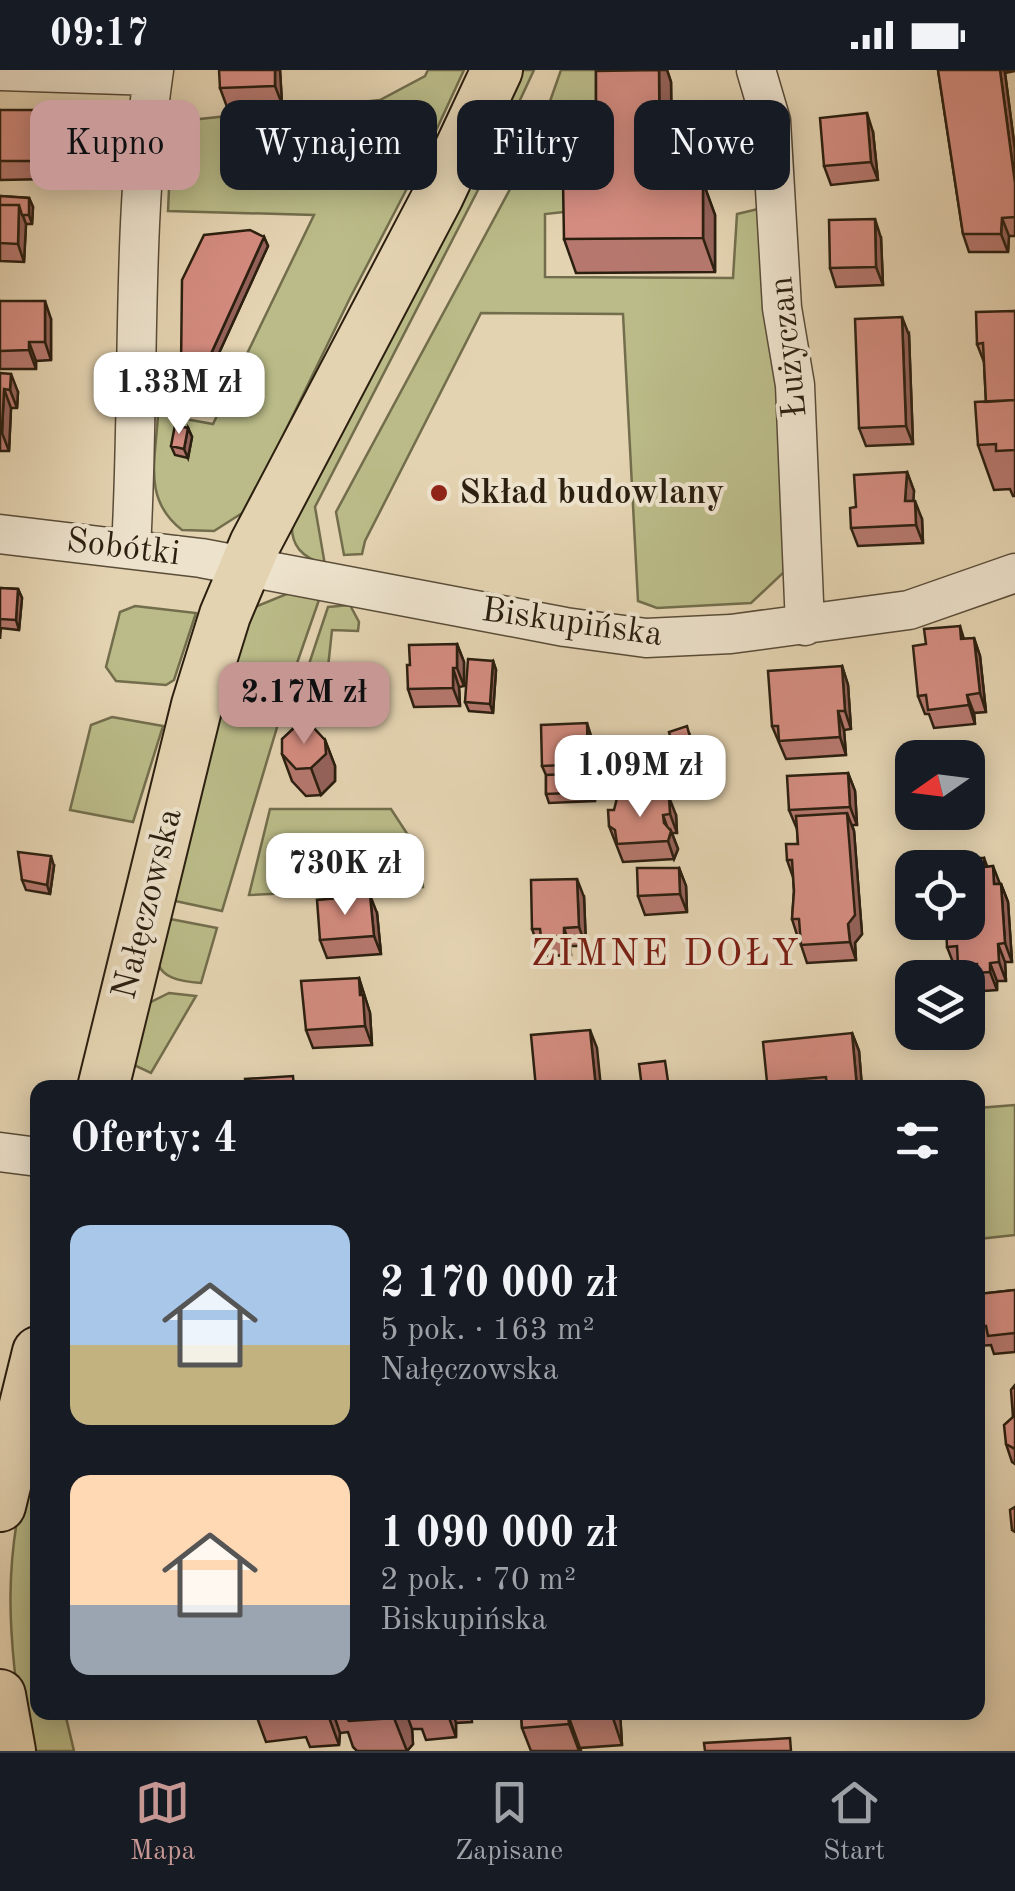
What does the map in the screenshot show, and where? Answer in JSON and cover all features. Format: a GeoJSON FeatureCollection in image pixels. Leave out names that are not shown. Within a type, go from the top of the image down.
{"type":"FeatureCollection","features":[{"type":"Feature","properties":{"kind":"main road","name":"Nałęczowska"},"geometry":{"type":"LineString","coordinates":[[105,1080],[208,662],[245,565],[431,211],[497,70]]}},
{"type":"Feature","properties":{"kind":"main road"},"geometry":{"type":"LineString","coordinates":[[0,1506],[30,1384]]}},
{"type":"Feature","properties":{"kind":"main road"},"geometry":{"type":"LineString","coordinates":[[0,1695],[10,1751]]}},
{"type":"Feature","properties":{"kind":"street","name":"Łużyczan"},"geometry":{"type":"LineString","coordinates":[[756,70],[770,121],[782,308],[795,385],[805,626]]}},
{"type":"Feature","properties":{"kind":"street"},"geometry":{"type":"LineString","coordinates":[[0,71],[154,73],[138,312],[132,548]]}},
{"type":"Feature","properties":{"kind":"street","name":"Sobótki"},"geometry":{"type":"LineString","coordinates":[[0,534],[245,565]]}},
{"type":"Feature","properties":{"kind":"street","name":"Biskupińska"},"geometry":{"type":"LineString","coordinates":[[245,565],[622,636],[697,637],[909,610],[1015,573]]}},
{"type":"Feature","properties":{"kind":"street"},"geometry":{"type":"LineString","coordinates":[[0,1152],[30,1156]]}},
{"type":"Feature","properties":{"kind":"green space"},"geometry":{"type":"Polygon","coordinates":[[[428,70],[464,70],[437,128],[437,100],[380,100],[425,76],[428,70]]]}},
{"type":"Feature","properties":{"kind":"green space"},"geometry":{"type":"Polygon","coordinates":[[[517,70],[534,70],[520,100],[502,100],[517,70]]]}},
{"type":"Feature","properties":{"kind":"green space"},"geometry":{"type":"Polygon","coordinates":[[[561,70],[638,70],[614,157],[614,100],[550,100],[561,70]]]}},
{"type":"Feature","properties":{"kind":"green space"},"geometry":{"type":"Polygon","coordinates":[[[220,117],[220,190],[406,190],[247,510],[214,531],[182,530],[161,505],[154,477],[158,414],[213,424],[314,215],[168,211],[169,190],[200,190],[200,119],[220,117]]]}},
{"type":"Feature","properties":{"kind":"green space"},"geometry":{"type":"Polygon","coordinates":[[[457,190],[478,190],[315,507],[325,565],[304,554],[295,544],[292,521],[457,190]]]}},
{"type":"Feature","properties":{"kind":"green space"},"geometry":{"type":"Polygon","coordinates":[[[510,190],[605,190],[600,208],[545,214],[545,277],[733,278],[737,214],[762,208],[783,405],[784,572],[751,603],[657,608],[638,601],[623,314],[481,313],[365,541],[362,554],[344,555],[336,512],[510,190]]]}},
{"type":"Feature","properties":{"kind":"green space"},"geometry":{"type":"Polygon","coordinates":[[[289,593],[320,597],[280,712],[216,703],[255,607],[289,593]]]}},
{"type":"Feature","properties":{"kind":"green space"},"geometry":{"type":"Polygon","coordinates":[[[350,605],[359,622],[358,631],[332,630],[326,686],[305,676],[328,607],[350,605]]]}},
{"type":"Feature","properties":{"kind":"green space"},"geometry":{"type":"Polygon","coordinates":[[[135,606],[196,613],[174,680],[166,685],[116,681],[106,667],[120,612],[135,606]]]}},
{"type":"Feature","properties":{"kind":"green space"},"geometry":{"type":"Polygon","coordinates":[[[223,716],[278,724],[222,911],[166,899],[211,726],[223,716]]]}},
{"type":"Feature","properties":{"kind":"green space"},"geometry":{"type":"Polygon","coordinates":[[[112,717],[163,726],[133,822],[70,810],[91,725],[112,717]]]}},
{"type":"Feature","properties":{"kind":"green space"},"geometry":{"type":"Polygon","coordinates":[[[270,809],[391,809],[419,852],[423,887],[249,895],[270,809]]]}},
{"type":"Feature","properties":{"kind":"green space"},"geometry":{"type":"Polygon","coordinates":[[[165,918],[217,928],[201,983],[172,977],[159,966],[158,946],[165,918]]]}},
{"type":"Feature","properties":{"kind":"green space"},"geometry":{"type":"Polygon","coordinates":[[[169,993],[196,996],[151,1073],[136,1066],[129,1056],[149,1003],[169,993]]]}},
{"type":"Feature","properties":{"kind":"green space"},"geometry":{"type":"Polygon","coordinates":[[[1015,1105],[1015,1235],[985,1238],[985,1107],[1015,1105]]]}},
{"type":"Feature","properties":{"kind":"green space"},"geometry":{"type":"Polygon","coordinates":[[[30,1464],[30,1720],[67,1720],[74,1751],[26,1751],[14,1671],[10,1595],[30,1464]]]}},
{"type":"Feature","properties":{"kind":"building"},"geometry":{"type":"Polygon","coordinates":[[[219,70],[275,70],[275,86],[220,88],[219,70]]]}},
{"type":"Feature","properties":{"kind":"building"},"geometry":{"type":"Polygon","coordinates":[[[659,70],[659,100],[634,100],[634,190],[703,190],[703,238],[564,239],[563,190],[614,190],[614,100],[596,100],[596,71],[659,70]]]}},
{"type":"Feature","properties":{"kind":"building"},"geometry":{"type":"Polygon","coordinates":[[[938,70],[1000,70],[1015,183],[1015,217],[1002,218],[1001,234],[963,234],[938,70]]]}},
{"type":"Feature","properties":{"kind":"building"},"geometry":{"type":"Polygon","coordinates":[[[0,110],[30,110],[30,161],[0,161],[0,110]]]}},
{"type":"Feature","properties":{"kind":"building"},"geometry":{"type":"Polygon","coordinates":[[[867,113],[871,162],[824,166],[820,118],[867,113]]]}},
{"type":"Feature","properties":{"kind":"building"},"geometry":{"type":"Polygon","coordinates":[[[0,196],[29,198],[29,215],[22,215],[19,205],[0,205],[0,196]]]}},
{"type":"Feature","properties":{"kind":"building"},"geometry":{"type":"Polygon","coordinates":[[[0,205],[19,205],[18,244],[0,243],[0,205]]]}},
{"type":"Feature","properties":{"kind":"building"},"geometry":{"type":"Polygon","coordinates":[[[875,219],[876,267],[830,268],[829,220],[875,219]]]}},
{"type":"Feature","properties":{"kind":"building"},"geometry":{"type":"Polygon","coordinates":[[[250,230],[264,237],[205,367],[181,367],[182,280],[204,235],[250,230]]]}},
{"type":"Feature","properties":{"kind":"building"},"geometry":{"type":"Polygon","coordinates":[[[0,301],[45,301],[45,342],[29,342],[29,350],[0,351],[0,301]]]}},
{"type":"Feature","properties":{"kind":"building"},"geometry":{"type":"Polygon","coordinates":[[[1015,311],[1015,400],[986,402],[983,343],[977,344],[976,312],[1015,311]]]}},
{"type":"Feature","properties":{"kind":"building"},"geometry":{"type":"Polygon","coordinates":[[[902,317],[906,426],[859,428],[855,319],[902,317]]]}},
{"type":"Feature","properties":{"kind":"building"},"geometry":{"type":"Polygon","coordinates":[[[0,373],[11,374],[10,390],[4,389],[2,433],[0,433],[0,373]]]}},
{"type":"Feature","properties":{"kind":"building"},"geometry":{"type":"Polygon","coordinates":[[[1015,400],[1015,450],[996,451],[996,444],[978,445],[975,402],[1015,400]]]}},
{"type":"Feature","properties":{"kind":"building"},"geometry":{"type":"Polygon","coordinates":[[[175,425],[188,428],[184,449],[171,446],[175,425]]]}},
{"type":"Feature","properties":{"kind":"building"},"geometry":{"type":"Polygon","coordinates":[[[907,472],[905,501],[915,501],[916,525],[851,528],[850,508],[856,507],[854,475],[907,472]]]}},
{"type":"Feature","properties":{"kind":"building"},"geometry":{"type":"Polygon","coordinates":[[[0,588],[18,589],[16,620],[0,619],[0,588]]]}},
{"type":"Feature","properties":{"kind":"building"},"geometry":{"type":"Polygon","coordinates":[[[960,626],[961,639],[974,638],[980,693],[967,695],[969,705],[928,710],[926,695],[918,696],[913,646],[926,644],[924,629],[960,626]]]}},
{"type":"Feature","properties":{"kind":"building"},"geometry":{"type":"Polygon","coordinates":[[[457,644],[453,688],[408,689],[409,645],[457,644]]]}},
{"type":"Feature","properties":{"kind":"building"},"geometry":{"type":"Polygon","coordinates":[[[468,659],[493,661],[490,704],[465,702],[468,659]]]}},
{"type":"Feature","properties":{"kind":"building"},"geometry":{"type":"Polygon","coordinates":[[[842,666],[845,711],[838,711],[840,737],[779,741],[778,726],[772,726],[768,671],[842,666]]]}},
{"type":"Feature","properties":{"kind":"building"},"geometry":{"type":"Polygon","coordinates":[[[587,723],[588,764],[542,766],[541,725],[587,723]]]}},
{"type":"Feature","properties":{"kind":"building"},"geometry":{"type":"Polygon","coordinates":[[[297,725],[311,725],[325,740],[326,754],[311,768],[296,769],[282,754],[282,739],[297,725]]]}},
{"type":"Feature","properties":{"kind":"building"},"geometry":{"type":"Polygon","coordinates":[[[687,726],[699,771],[681,776],[669,732],[687,726]]]}},
{"type":"Feature","properties":{"kind":"building"},"geometry":{"type":"Polygon","coordinates":[[[641,756],[643,770],[615,774],[614,760],[641,756]]]}},
{"type":"Feature","properties":{"kind":"building"},"geometry":{"type":"Polygon","coordinates":[[[591,773],[592,792],[546,794],[546,775],[591,773]]]}},
{"type":"Feature","properties":{"kind":"building"},"geometry":{"type":"Polygon","coordinates":[[[848,773],[850,807],[789,810],[787,776],[848,773]]]}},
{"type":"Feature","properties":{"kind":"building"},"geometry":{"type":"Polygon","coordinates":[[[669,797],[670,814],[663,815],[671,831],[668,841],[617,844],[615,830],[609,826],[608,810],[614,810],[617,798],[632,801],[669,797]]]}},
{"type":"Feature","properties":{"kind":"building"},"geometry":{"type":"Polygon","coordinates":[[[847,813],[855,915],[848,924],[850,942],[801,945],[799,919],[792,919],[792,860],[787,860],[786,844],[798,844],[796,816],[847,813]]]}},
{"type":"Feature","properties":{"kind":"building"},"geometry":{"type":"Polygon","coordinates":[[[18,852],[51,856],[47,885],[22,880],[18,852]]]}},
{"type":"Feature","properties":{"kind":"building"},"geometry":{"type":"Polygon","coordinates":[[[993,866],[994,884],[1001,884],[1005,943],[998,944],[999,962],[990,963],[990,972],[985,972],[985,960],[958,960],[957,946],[947,947],[947,940],[985,940],[985,867],[993,866]]]}},
{"type":"Feature","properties":{"kind":"building"},"geometry":{"type":"Polygon","coordinates":[[[637,868],[679,868],[680,894],[638,896],[637,868]]]}},
{"type":"Feature","properties":{"kind":"building"},"geometry":{"type":"Polygon","coordinates":[[[577,879],[579,927],[564,928],[564,936],[541,937],[540,929],[532,929],[531,880],[577,879]]]}},
{"type":"Feature","properties":{"kind":"building"},"geometry":{"type":"Polygon","coordinates":[[[370,895],[374,936],[320,940],[317,900],[370,895]]]}},
{"type":"Feature","properties":{"kind":"building"},"geometry":{"type":"Polygon","coordinates":[[[359,978],[365,1026],[306,1030],[301,981],[359,978]]]}},
{"type":"Feature","properties":{"kind":"building"},"geometry":{"type":"Polygon","coordinates":[[[590,1030],[595,1080],[535,1080],[531,1035],[590,1030]]]}},
{"type":"Feature","properties":{"kind":"building"},"geometry":{"type":"Polygon","coordinates":[[[852,1033],[856,1080],[767,1080],[763,1042],[852,1033]]]}},
{"type":"Feature","properties":{"kind":"building"},"geometry":{"type":"Polygon","coordinates":[[[665,1061],[668,1080],[641,1080],[639,1064],[665,1061]]]}},
{"type":"Feature","properties":{"kind":"building"},"geometry":{"type":"Polygon","coordinates":[[[293,1076],[293,1080],[245,1080],[293,1076]]]}},
{"type":"Feature","properties":{"kind":"building"},"geometry":{"type":"Polygon","coordinates":[[[1015,1290],[1015,1333],[988,1336],[985,1293],[1015,1290]]]}},
{"type":"Feature","properties":{"kind":"building"},"geometry":{"type":"Polygon","coordinates":[[[1015,1385],[1015,1449],[1006,1444],[1004,1425],[1013,1417],[1011,1390],[1015,1385]]]}},
{"type":"Feature","properties":{"kind":"building"},"geometry":{"type":"Polygon","coordinates":[[[1015,1507],[1015,1532],[1010,1510],[1015,1507]]]}},
{"type":"Feature","properties":{"kind":"building"},"geometry":{"type":"Polygon","coordinates":[[[522,1720],[569,1720],[569,1724],[522,1728],[522,1720]]]}},
{"type":"Feature","properties":{"kind":"building"},"geometry":{"type":"Polygon","coordinates":[[[790,1738],[791,1751],[705,1751],[704,1743],[790,1738]]]}},
{"type":"Feature","properties":{"kind":"place","name":"Skład budowlany"},"geometry":{"type":"Point","coordinates":[439,493]}},
{"type":"Feature","properties":{"kind":"district","name":"ZIMNE DOŁY"},"geometry":{"type":"Point","coordinates":[666,955]}}]}
